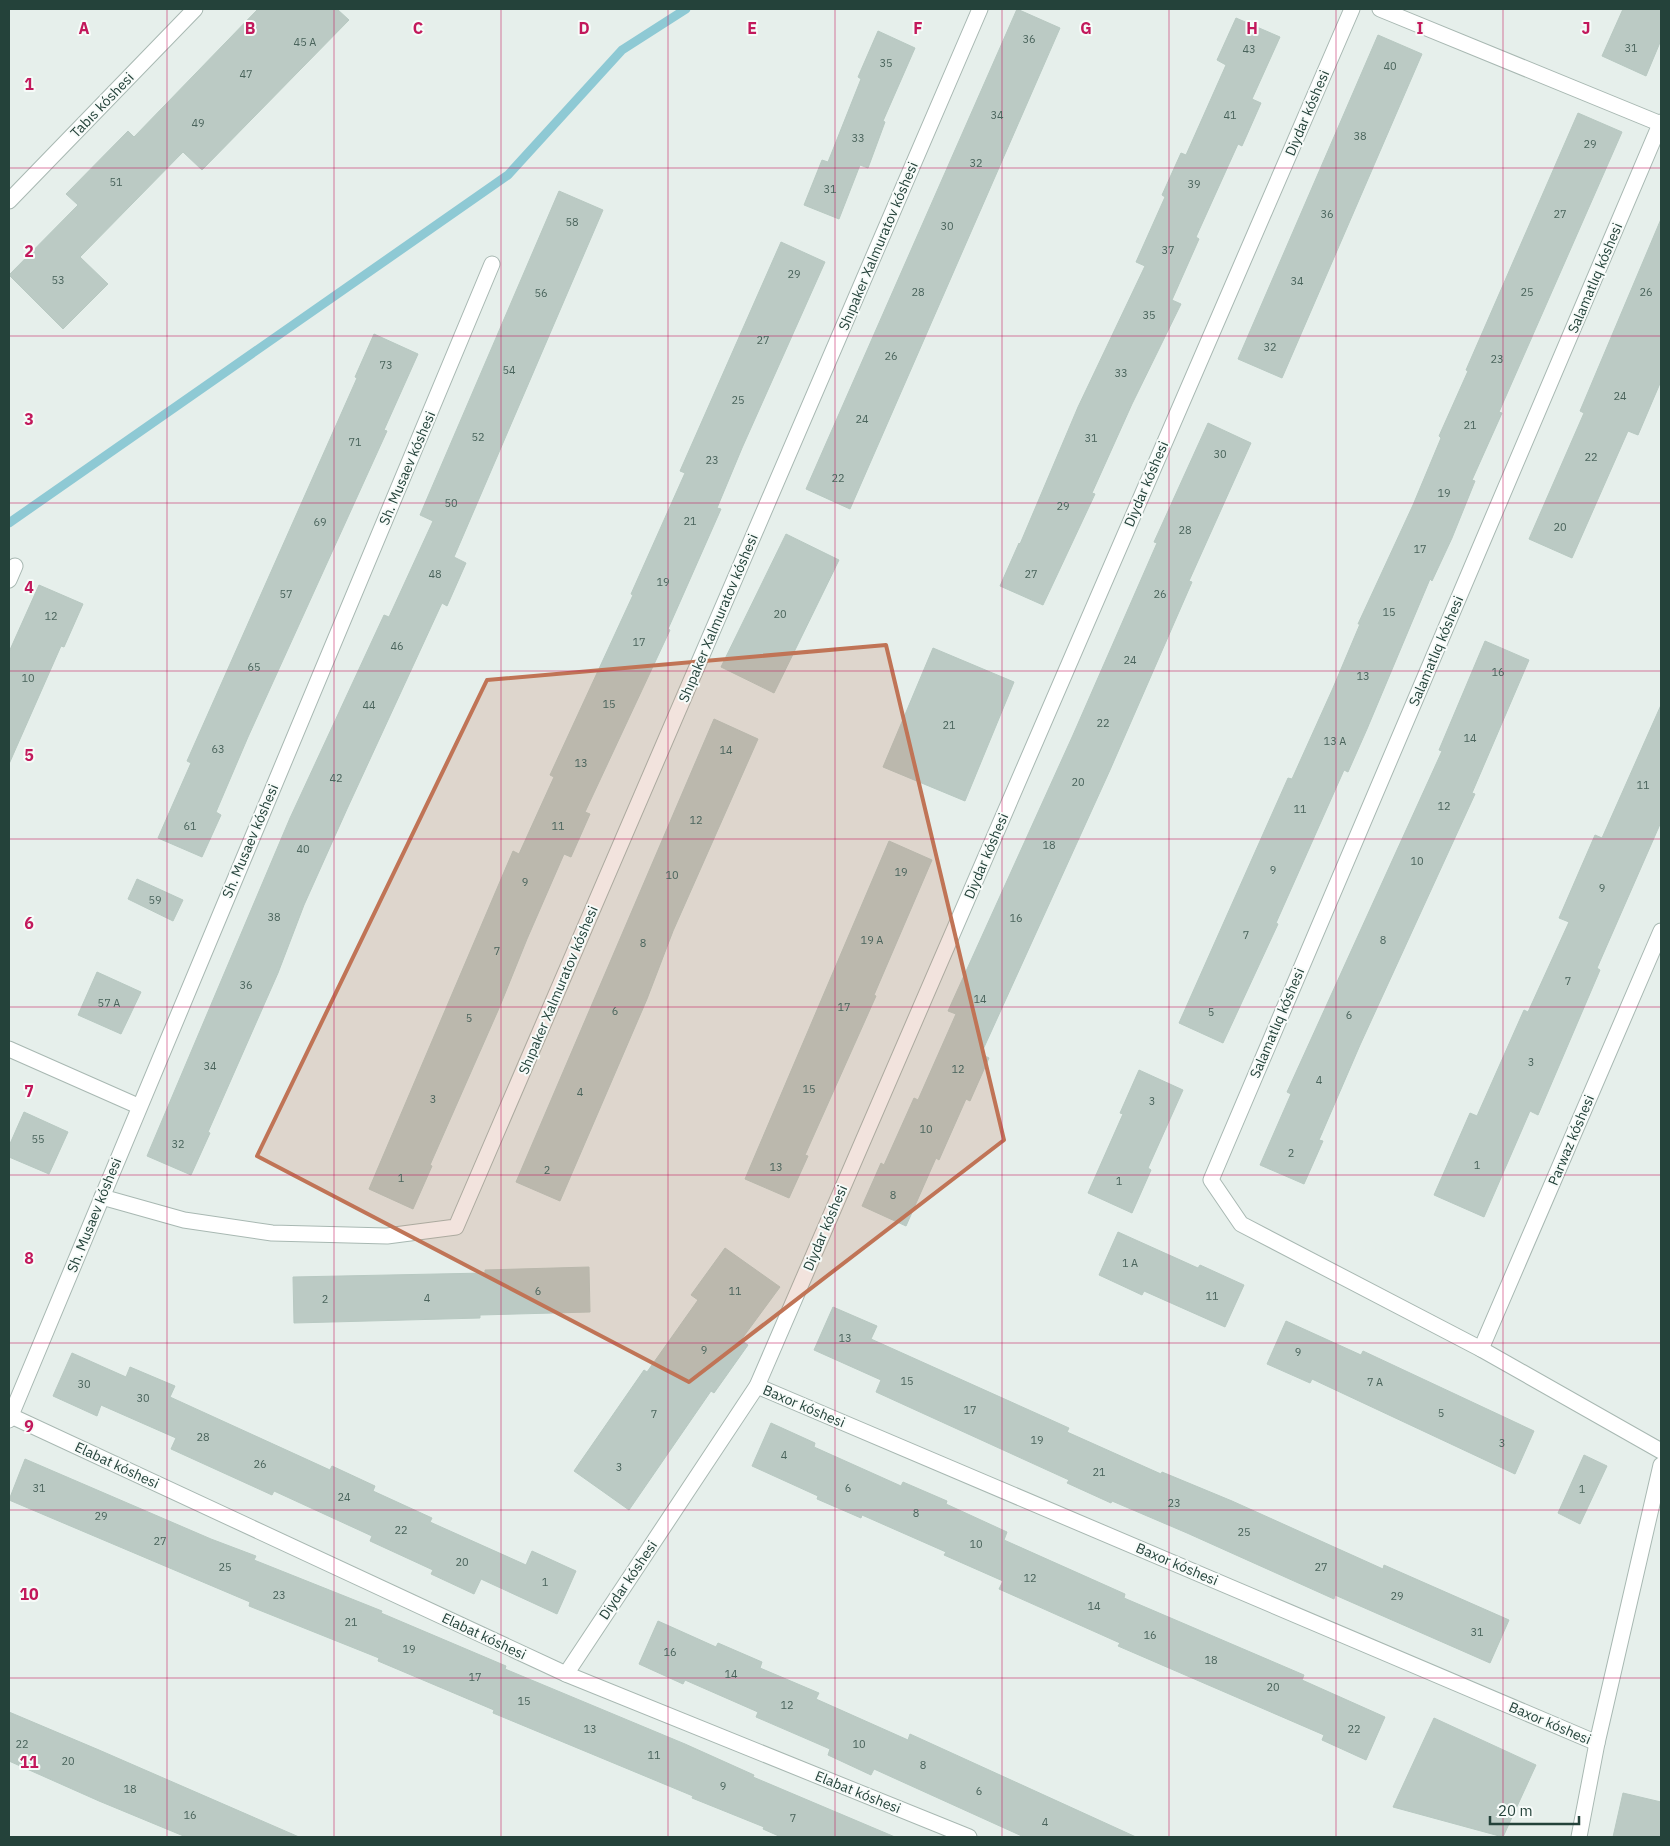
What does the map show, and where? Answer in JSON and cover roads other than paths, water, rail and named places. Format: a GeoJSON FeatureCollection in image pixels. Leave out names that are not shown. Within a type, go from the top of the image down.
{"type":"FeatureCollection","features":[{"type":"Feature","properties":{"kind":"street","name":"Tabıs kóshesi"},"geometry":{"type":"LineString","coordinates":[[9,201],[195,9]]}},
{"type":"Feature","properties":{"kind":"street","name":"Shıpaker Xalmuratov kóshesi"},"geometry":{"type":"LineString","coordinates":[[102,1197],[184,1220],[272,1232],[387,1236],[456,1227],[980,9]]}},
{"type":"Feature","properties":{"kind":"street","name":"Diydar kóshesi"},"geometry":{"type":"LineString","coordinates":[[566,1674],[757,1386],[1352,9]]}},
{"type":"Feature","properties":{"kind":"street"},"geometry":{"type":"LineString","coordinates":[[1380,9],[1661,123]]}},
{"type":"Feature","properties":{"kind":"street","name":"Salamatlıq kóshesi"},"geometry":{"type":"LineString","coordinates":[[1481,1349],[1241,1224],[1211,1180],[1661,123]]}},
{"type":"Feature","properties":{"kind":"street","name":"Sh. Musaev kóshesi"},"geometry":{"type":"LineString","coordinates":[[9,1416],[492,264]]}},
{"type":"Feature","properties":{"kind":"street"},"geometry":{"type":"LineString","coordinates":[[9,580],[15,566]]}},
{"type":"Feature","properties":{"kind":"street","name":"Parwaz kóshesi"},"geometry":{"type":"LineString","coordinates":[[1481,1349],[1661,932]]}},
{"type":"Feature","properties":{"kind":"street"},"geometry":{"type":"LineString","coordinates":[[9,1049],[138,1106]]}},
{"type":"Feature","properties":{"kind":"street"},"geometry":{"type":"LineString","coordinates":[[1481,1349],[1661,1451]]}},
{"type":"Feature","properties":{"kind":"street","name":"Baxor kóshesi"},"geometry":{"type":"LineString","coordinates":[[757,1386],[1597,1742]]}},
{"type":"Feature","properties":{"kind":"street","name":"Elabat kóshesi"},"geometry":{"type":"LineString","coordinates":[[9,1416],[566,1674],[969,1837]]}},
{"type":"Feature","properties":{"kind":"street"},"geometry":{"type":"LineString","coordinates":[[1579,1837],[1597,1742],[1661,1465]]}},
{"type":"Feature","properties":{"kind":"waterway"},"geometry":{"type":"LineString","coordinates":[[9,523],[508,175],[622,50],[686,9]]}}]}
